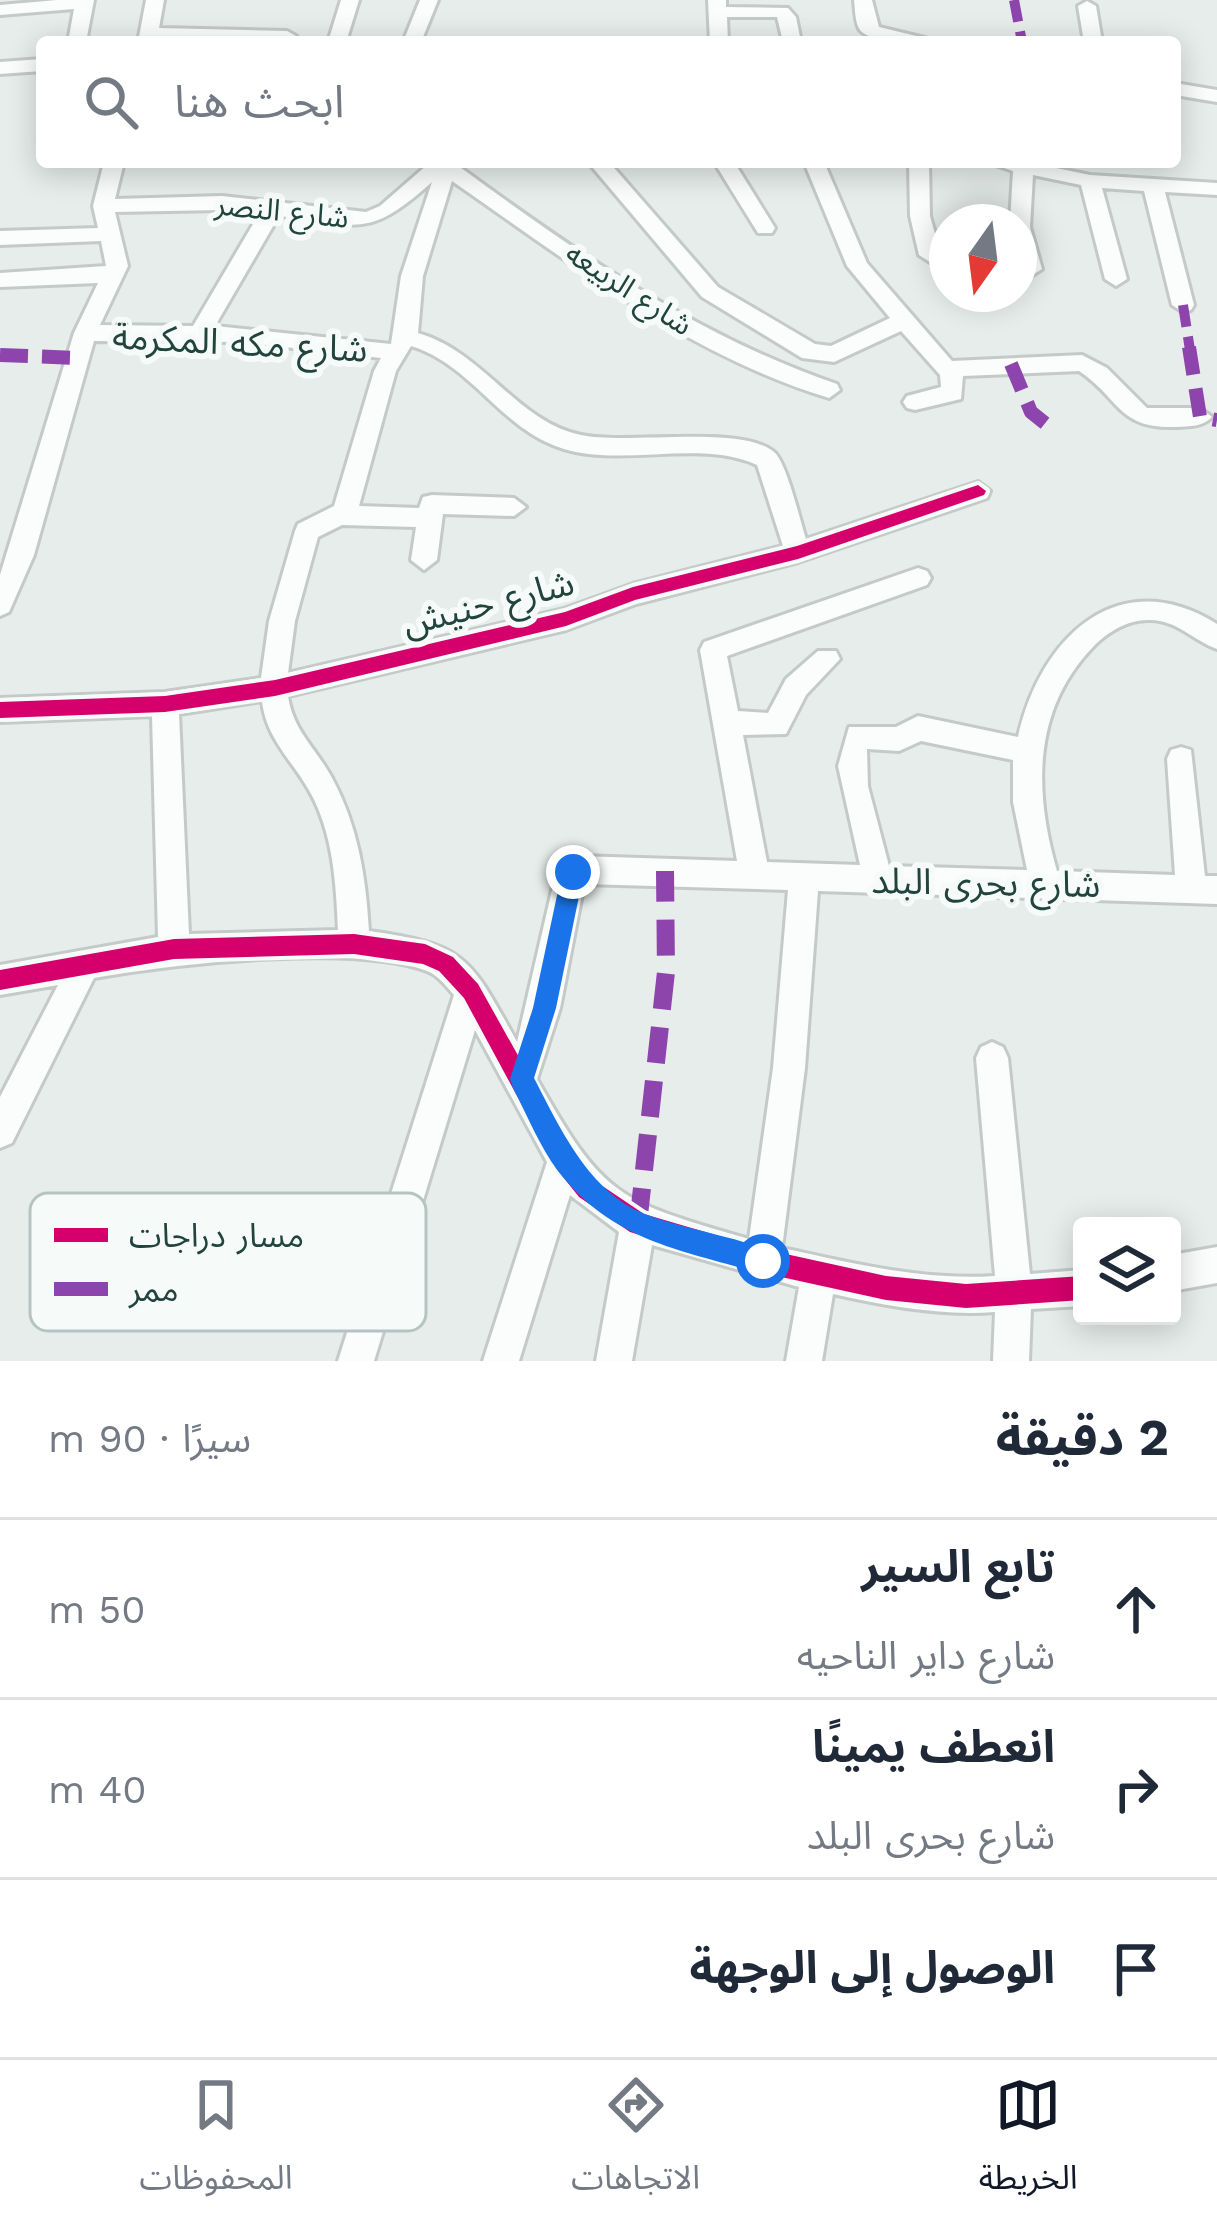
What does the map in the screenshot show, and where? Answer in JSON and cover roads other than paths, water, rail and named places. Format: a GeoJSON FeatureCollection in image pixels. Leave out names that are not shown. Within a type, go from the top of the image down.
{"type":"FeatureCollection","features":[{"type":"Feature","properties":{"kind":"street"},"geometry":{"type":"LineString","coordinates":[[148,36],[155,0]]}},
{"type":"Feature","properties":{"kind":"street"},"geometry":{"type":"LineString","coordinates":[[339,36],[350,0]]}},
{"type":"Feature","properties":{"kind":"street"},"geometry":{"type":"LineString","coordinates":[[402,0],[428,1],[414,36]]}},
{"type":"Feature","properties":{"kind":"street"},"geometry":{"type":"LineString","coordinates":[[863,0],[867,27],[900,36]]}},
{"type":"Feature","properties":{"kind":"street"},"geometry":{"type":"LineString","coordinates":[[0,10],[85,2],[78,36]]}},
{"type":"Feature","properties":{"kind":"street"},"geometry":{"type":"LineString","coordinates":[[719,36],[718,6],[782,12],[791,36]]}},
{"type":"Feature","properties":{"kind":"street"},"geometry":{"type":"LineString","coordinates":[[1087,6],[1092,36]]}},
{"type":"Feature","properties":{"kind":"street"},"geometry":{"type":"LineString","coordinates":[[0,68],[36,65]]}},
{"type":"Feature","properties":{"kind":"street"},"geometry":{"type":"LineString","coordinates":[[1181,90],[1217,96]]}},
{"type":"Feature","properties":{"kind":"street"},"geometry":{"type":"LineString","coordinates":[[0,605],[20,554],[85,333],[114,275],[118,256],[103,206],[112,168]]}},
{"type":"Feature","properties":{"kind":"street","name":"شارع النصر"},"geometry":{"type":"LineString","coordinates":[[103,206],[197,202],[375,218],[434,168]]}},
{"type":"Feature","properties":{"kind":"street"},"geometry":{"type":"LineString","coordinates":[[341,515],[400,345],[412,276],[438,201],[440,168]]}},
{"type":"Feature","properties":{"kind":"street","name":"شارع الربيعه"},"geometry":{"type":"LineString","coordinates":[[447,168],[659,312],[750,364],[829,390]]}},
{"type":"Feature","properties":{"kind":"street"},"geometry":{"type":"LineString","coordinates":[[603,168],[710,292],[810,352],[834,355],[904,321]]}},
{"type":"Feature","properties":{"kind":"street"},"geometry":{"type":"LineString","coordinates":[[728,168],[765,227]]}},
{"type":"Feature","properties":{"kind":"street"},"geometry":{"type":"LineString","coordinates":[[817,168],[858,266],[945,365],[953,393],[915,401]]}},
{"type":"Feature","properties":{"kind":"street"},"geometry":{"type":"LineString","coordinates":[[920,168],[920,216],[929,251]]}},
{"type":"Feature","properties":{"kind":"street"},"geometry":{"type":"LineString","coordinates":[[1010,168],[1018,204]]}},
{"type":"Feature","properties":{"kind":"street"},"geometry":{"type":"LineString","coordinates":[[1024,168],[1090,181],[1217,189]]}},
{"type":"Feature","properties":{"kind":"street"},"geometry":{"type":"LineString","coordinates":[[1090,181],[1116,279]]}},
{"type":"Feature","properties":{"kind":"street"},"geometry":{"type":"LineString","coordinates":[[1153,186],[1183,305]]}},
{"type":"Feature","properties":{"kind":"street"},"geometry":{"type":"LineString","coordinates":[[200,333],[273,208]]}},
{"type":"Feature","properties":{"kind":"street"},"geometry":{"type":"LineString","coordinates":[[0,238],[109,234]]}},
{"type":"Feature","properties":{"kind":"street"},"geometry":{"type":"LineString","coordinates":[[0,280],[114,275]]}},
{"type":"Feature","properties":{"kind":"street","name":"شارع مكه المكرمة"},"geometry":{"type":"LineString","coordinates":[[85,333],[200,333],[450,350],[508,406],[566,441],[640,452],[719,446],[760,454],[767,459],[798,552]]}},
{"type":"Feature","properties":{"kind":"street"},"geometry":{"type":"LineString","coordinates":[[945,365],[1082,363],[1097,370],[1142,416],[1200,417]]}},
{"type":"Feature","properties":{"kind":"street","name":"شارع حنيش"},"geometry":{"type":"LineString","coordinates":[[0,710],[165,704],[275,688],[566,619],[644,591],[798,552],[978,491]]}},
{"type":"Feature","properties":{"kind":"street"},"geometry":{"type":"LineString","coordinates":[[424,560],[429,507],[436,503],[514,507]]}},
{"type":"Feature","properties":{"kind":"street"},"geometry":{"type":"LineString","coordinates":[[354,944],[351,863],[341,830],[308,761],[282,728],[275,688],[287,598],[307,531],[320,521],[341,515],[428,518]]}},
{"type":"Feature","properties":{"kind":"street"},"geometry":{"type":"LineString","coordinates":[[755,875],[712,658],[717,646],[918,578]]}},
{"type":"Feature","properties":{"kind":"street"},"geometry":{"type":"LineString","coordinates":[[1045,881],[1027,798],[1028,751],[1044,696],[1089,628],[1144,611],[1175,614],[1217,638]]}},
{"type":"Feature","properties":{"kind":"street"},"geometry":{"type":"LineString","coordinates":[[727,722],[776,726],[796,687],[827,659]]}},
{"type":"Feature","properties":{"kind":"street"},"geometry":{"type":"LineString","coordinates":[[165,704],[174,949]]}},
{"type":"Feature","properties":{"kind":"street"},"geometry":{"type":"LineString","coordinates":[[879,881],[851,771],[859,736],[898,739],[918,728],[1028,751]]}},
{"type":"Feature","properties":{"kind":"street"},"geometry":{"type":"LineString","coordinates":[[1181,759],[1204,889]]}},
{"type":"Feature","properties":{"kind":"street","name":"شارع بحرى البلد"},"geometry":{"type":"LineString","coordinates":[[521,1079],[544,1008],[573,872],[1045,881],[1204,889]]}},
{"type":"Feature","properties":{"kind":"street"},"geometry":{"type":"LineString","coordinates":[[763,1261],[789,1068],[805,878]]}},
{"type":"Feature","properties":{"kind":"street"},"geometry":{"type":"LineString","coordinates":[[0,980],[174,949],[354,944],[425,954],[458,974],[471,992],[564,1160],[587,1190],[638,1225],[819,1275],[929,1293],[1014,1295],[1073,1289]]}},
{"type":"Feature","properties":{"kind":"street"},"geometry":{"type":"LineString","coordinates":[[0,1131],[84,966]]}},
{"type":"Feature","properties":{"kind":"street"},"geometry":{"type":"LineString","coordinates":[[408,1193],[471,992]]}},
{"type":"Feature","properties":{"kind":"street"},"geometry":{"type":"LineString","coordinates":[[992,1058],[1014,1295],[1011,1361]]}},
{"type":"Feature","properties":{"kind":"street"},"geometry":{"type":"LineString","coordinates":[[501,1361],[564,1160]]}},
{"type":"Feature","properties":{"kind":"street"},"geometry":{"type":"LineString","coordinates":[[614,1361],[638,1225]]}},
{"type":"Feature","properties":{"kind":"street"},"geometry":{"type":"LineString","coordinates":[[1181,1272],[1217,1265]]}},
{"type":"Feature","properties":{"kind":"street"},"geometry":{"type":"LineString","coordinates":[[804,1361],[819,1275]]}},
{"type":"Feature","properties":{"kind":"street"},"geometry":{"type":"LineString","coordinates":[[356,1361],[365,1331]]}}]}
